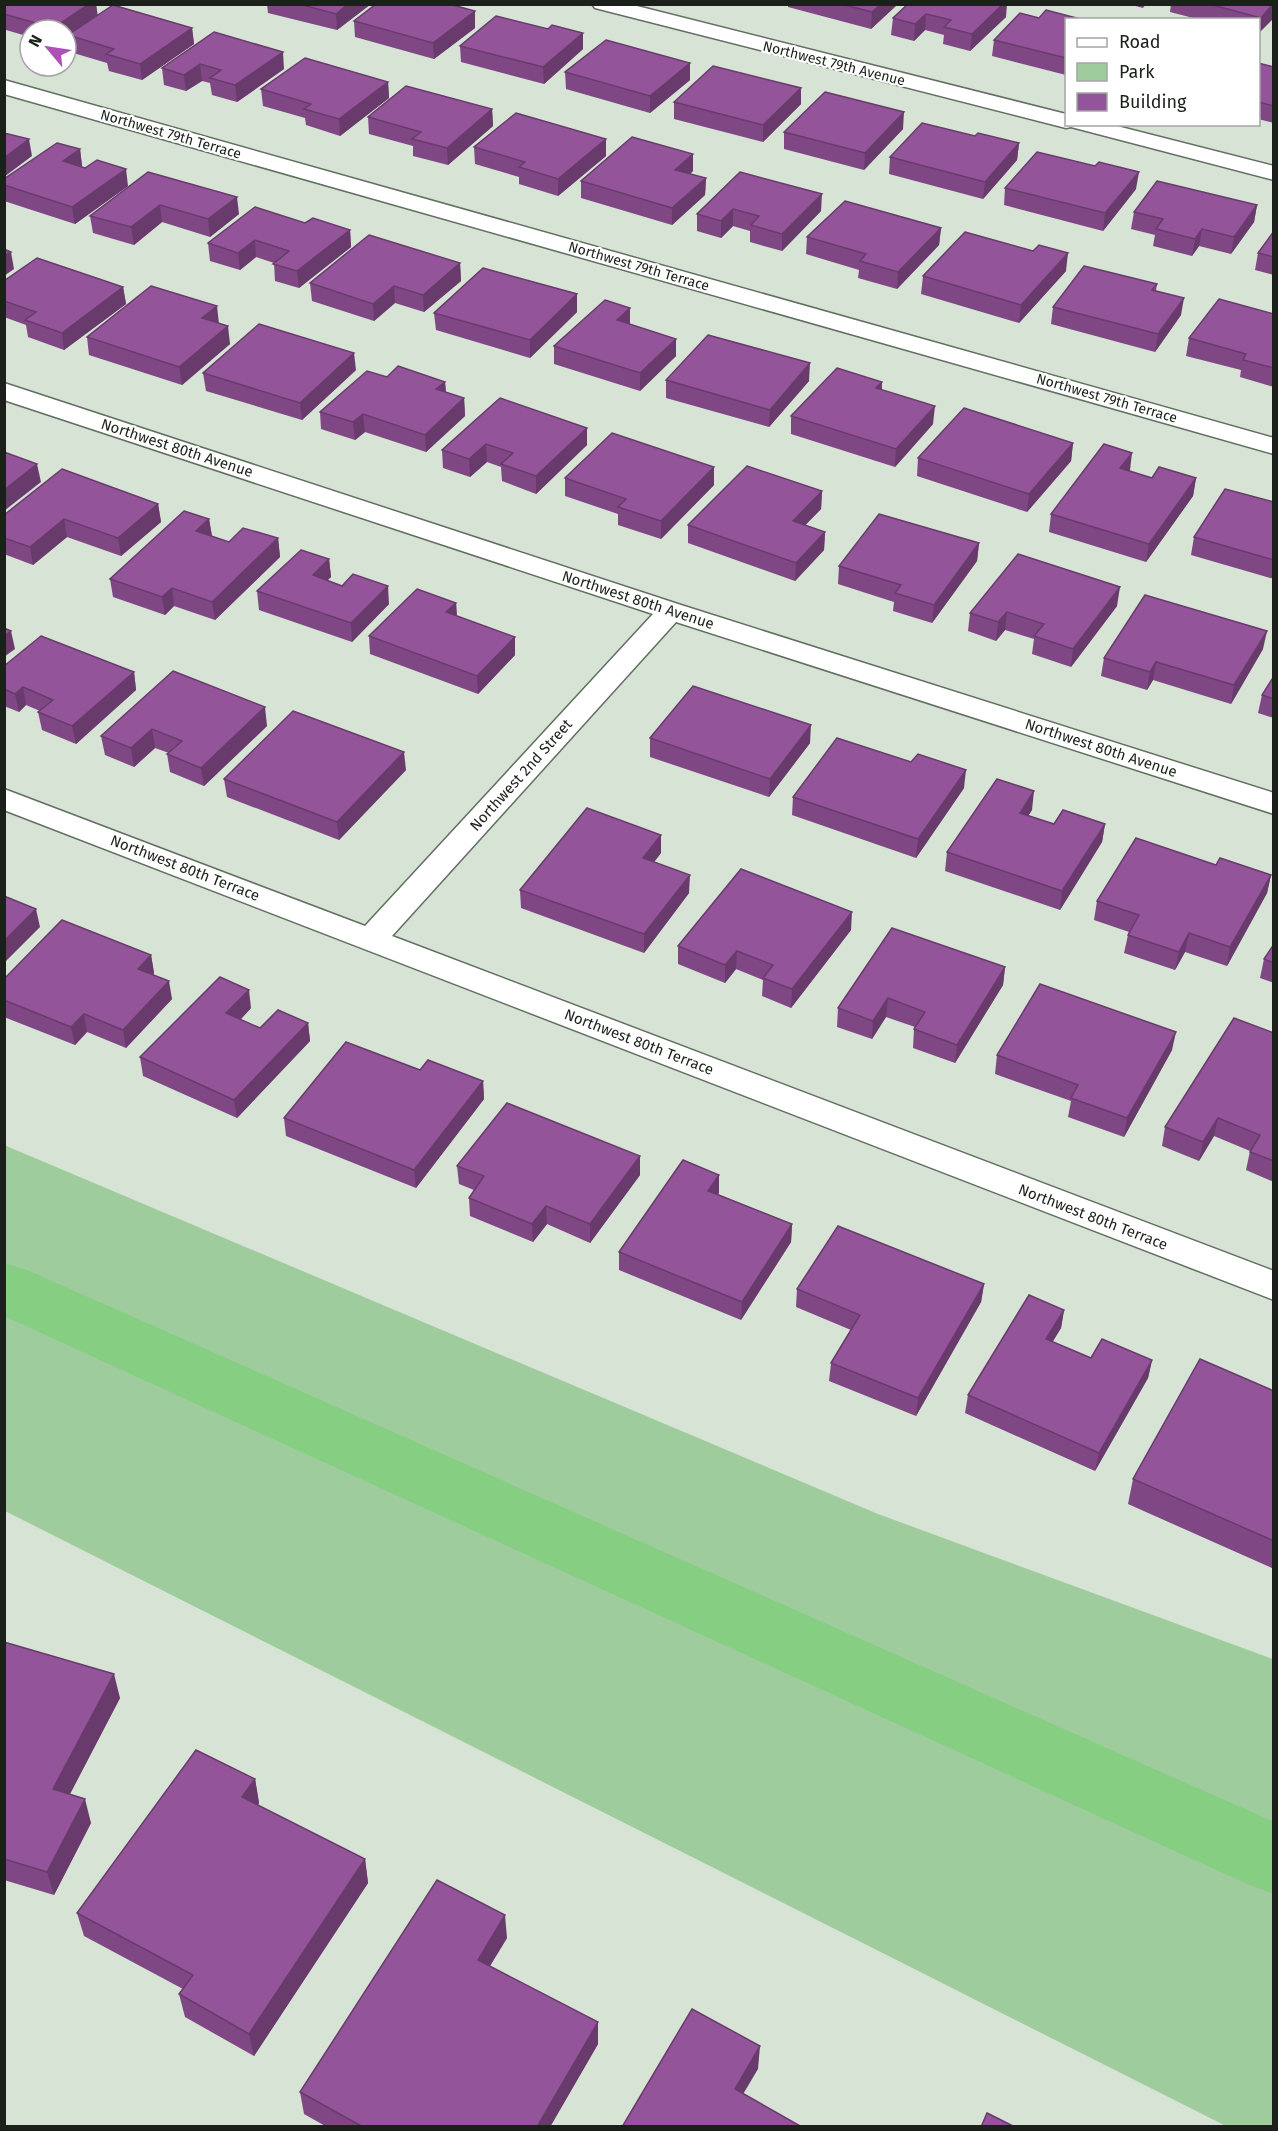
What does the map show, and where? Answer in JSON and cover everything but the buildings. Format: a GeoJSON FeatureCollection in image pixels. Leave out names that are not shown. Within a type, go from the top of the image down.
{"type":"FeatureCollection","features":[{"type":"Feature","properties":{"kind":"street","name":"Northwest 79th Avenue"},"geometry":{"type":"LineString","coordinates":[[602,4],[1065,121]]}},
{"type":"Feature","properties":{"kind":"street","name":"Northwest 79th Terrace"},"geometry":{"type":"LineString","coordinates":[[4,87],[1274,446]]}},
{"type":"Feature","properties":{"kind":"street"},"geometry":{"type":"LineString","coordinates":[[1088,126],[1274,173]]}},
{"type":"Feature","properties":{"kind":"street","name":"Northwest 80th Avenue"},"geometry":{"type":"LineString","coordinates":[[4,391],[671,611],[1274,804]]}},
{"type":"Feature","properties":{"kind":"street","name":"Northwest 2nd Street"},"geometry":{"type":"LineString","coordinates":[[371,939],[671,611]]}},
{"type":"Feature","properties":{"kind":"street","name":"Northwest 80th Terrace"},"geometry":{"type":"LineString","coordinates":[[4,799],[1274,1286]]}},
{"type":"Feature","properties":{"kind":"green space"},"geometry":{"type":"Polygon","coordinates":[[[4,1145],[878,1514],[1273,1659],[1273,2126],[1226,2126],[5,1511],[4,1145]]]}},
{"type":"Feature","properties":{"kind":"waterway"},"geometry":{"type":"LineString","coordinates":[[4,1288],[1274,1859]]}}]}
